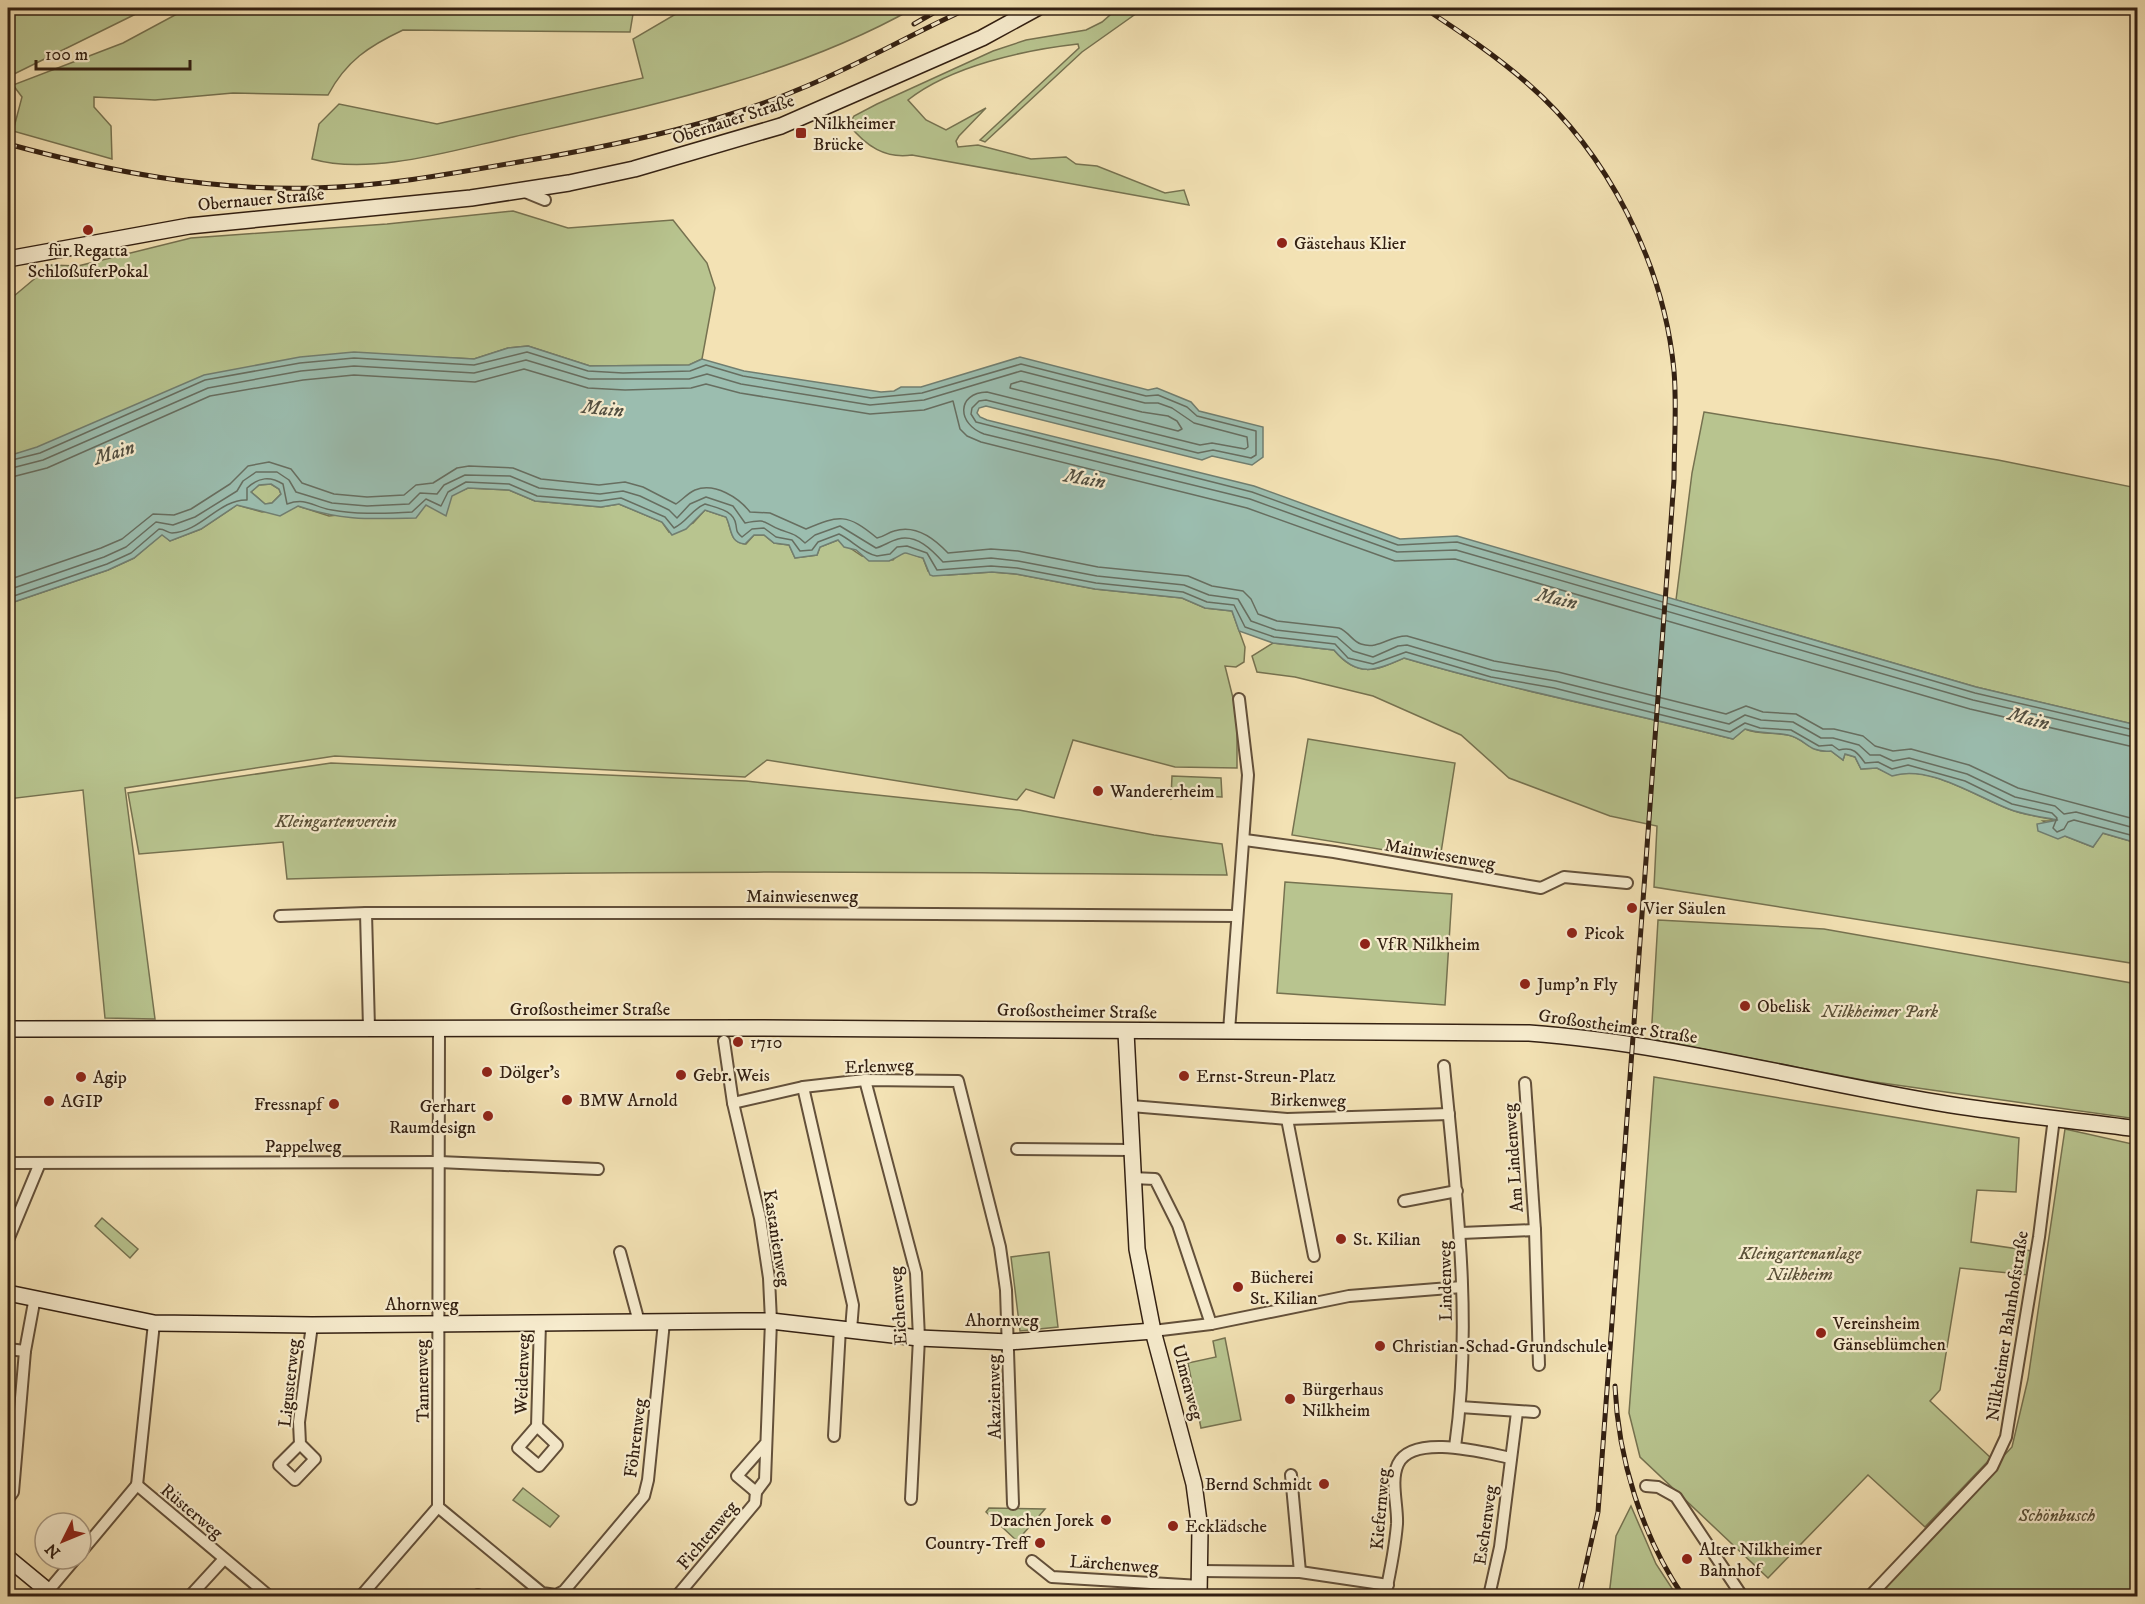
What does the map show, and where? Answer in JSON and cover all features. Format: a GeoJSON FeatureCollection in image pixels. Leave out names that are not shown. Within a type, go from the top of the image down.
{"type":"FeatureCollection","features":[{"type":"Feature","properties":{"kind":"main road","name":"Obernauer Straße"},"geometry":{"type":"LineString","coordinates":[[8,259],[189,226],[379,208],[520,190],[634,169],[751,136],[798,119],[948,53],[1037,8]]}},
{"type":"Feature","properties":{"kind":"main road","name":"Großostheimer Straße"},"geometry":{"type":"LineString","coordinates":[[8,1029],[1445,1031],[1583,1037],[1659,1048],[1940,1103],[2138,1129]]}},
{"type":"Feature","properties":{"kind":"main road","name":"Ulmenweg"},"geometry":{"type":"LineString","coordinates":[[1126,1032],[1137,1249],[1153,1331],[1194,1484],[1200,1529],[1200,1585]]}},
{"type":"Feature","properties":{"kind":"main road","name":"Ahornweg"},"geometry":{"type":"LineString","coordinates":[[8,1293],[154,1323],[312,1325],[771,1321],[919,1338],[1009,1342],[1153,1331]]}},
{"type":"Feature","properties":{"kind":"main road"},"geometry":{"type":"LineString","coordinates":[[8,1558],[46,1594]]}},
{"type":"Feature","properties":{"kind":"street","name":"Obernauer Straße"},"geometry":{"type":"LineString","coordinates":[[520,190],[545,200]]}},
{"type":"Feature","properties":{"kind":"street"},"geometry":{"type":"LineString","coordinates":[[1229,1031],[1245,840],[1248,775],[1239,699]]}},
{"type":"Feature","properties":{"kind":"street","name":"Mainwiesenweg"},"geometry":{"type":"LineString","coordinates":[[1245,840],[1334,852],[1542,888],[1564,877],[1627,883]]}},
{"type":"Feature","properties":{"kind":"street"},"geometry":{"type":"LineString","coordinates":[[366,913],[369,1028]]}},
{"type":"Feature","properties":{"kind":"street","name":"Mainwiesenweg"},"geometry":{"type":"LineString","coordinates":[[280,916],[366,913],[1237,916]]}},
{"type":"Feature","properties":{"kind":"street","name":"Tannenweg"},"geometry":{"type":"LineString","coordinates":[[438,1029],[438,1507]]}},
{"type":"Feature","properties":{"kind":"street","name":"Kastanienweg"},"geometry":{"type":"LineString","coordinates":[[724,1041],[733,1103],[760,1218],[771,1321],[765,1480],[756,1492]]}},
{"type":"Feature","properties":{"kind":"street","name":"Lindenweg"},"geometry":{"type":"LineString","coordinates":[[1444,1066],[1461,1233],[1460,1407],[1455,1447]]}},
{"type":"Feature","properties":{"kind":"street","name":"Erlenweg"},"geometry":{"type":"LineString","coordinates":[[733,1103],[802,1088],[865,1080],[958,1081],[976,1149]]}},
{"type":"Feature","properties":{"kind":"street","name":"Eichenweg"},"geometry":{"type":"LineString","coordinates":[[865,1080],[916,1273],[919,1338],[911,1499]]}},
{"type":"Feature","properties":{"kind":"street","name":"Am Lindenweg"},"geometry":{"type":"LineString","coordinates":[[1524,1083],[1535,1230],[1539,1365]]}},
{"type":"Feature","properties":{"kind":"street"},"geometry":{"type":"LineString","coordinates":[[802,1088],[853,1305],[846,1329],[834,1436]]}},
{"type":"Feature","properties":{"kind":"street","name":"Birkenweg"},"geometry":{"type":"LineString","coordinates":[[1131,1106],[1287,1119],[1449,1114]]}},
{"type":"Feature","properties":{"kind":"street","name":"Nilkheimer Bahnhofstraße"},"geometry":{"type":"LineString","coordinates":[[1870,1596],[1992,1467],[2006,1437],[2038,1237],[2054,1118]]}},
{"type":"Feature","properties":{"kind":"street"},"geometry":{"type":"LineString","coordinates":[[1287,1119],[1314,1256]]}},
{"type":"Feature","properties":{"kind":"street","name":"Akazienweg"},"geometry":{"type":"LineString","coordinates":[[976,1149],[1000,1247],[1009,1342],[1014,1504]]}},
{"type":"Feature","properties":{"kind":"street"},"geometry":{"type":"LineString","coordinates":[[1017,1149],[1131,1150]]}},
{"type":"Feature","properties":{"kind":"street","name":"Pappelweg"},"geometry":{"type":"LineString","coordinates":[[8,1163],[439,1162],[598,1169]]}},
{"type":"Feature","properties":{"kind":"street"},"geometry":{"type":"LineString","coordinates":[[8,1240],[40,1163]]}},
{"type":"Feature","properties":{"kind":"street"},"geometry":{"type":"LineString","coordinates":[[1132,1178],[1155,1179],[1178,1225],[1211,1324]]}},
{"type":"Feature","properties":{"kind":"street"},"geometry":{"type":"LineString","coordinates":[[1404,1201],[1456,1191]]}},
{"type":"Feature","properties":{"kind":"street","name":"Am Lindenweg"},"geometry":{"type":"LineString","coordinates":[[1461,1233],[1535,1230]]}},
{"type":"Feature","properties":{"kind":"street"},"geometry":{"type":"LineString","coordinates":[[620,1252],[639,1322]]}},
{"type":"Feature","properties":{"kind":"street"},"geometry":{"type":"LineString","coordinates":[[1153,1331],[1211,1324],[1349,1296],[1462,1287]]}},
{"type":"Feature","properties":{"kind":"street"},"geometry":{"type":"LineString","coordinates":[[8,1499],[13,1492],[25,1351],[35,1297]]}},
{"type":"Feature","properties":{"kind":"street","name":"Föhrenweg"},"geometry":{"type":"LineString","coordinates":[[438,1507],[542,1593],[556,1596],[572,1585],[644,1496],[648,1480],[664,1322]]}},
{"type":"Feature","properties":{"kind":"street","name":"Rüsterweg"},"geometry":{"type":"LineString","coordinates":[[154,1323],[136,1485],[269,1596]]}},
{"type":"Feature","properties":{"kind":"street","name":"Weidenweg"},"geometry":{"type":"LineString","coordinates":[[537,1426],[540,1323]]}},
{"type":"Feature","properties":{"kind":"street","name":"Ligusterweg"},"geometry":{"type":"LineString","coordinates":[[300,1444],[298,1422],[312,1325]]}},
{"type":"Feature","properties":{"kind":"street"},"geometry":{"type":"LineString","coordinates":[[8,1349],[25,1351]]}},
{"type":"Feature","properties":{"kind":"street"},"geometry":{"type":"LineString","coordinates":[[1460,1407],[1534,1412]]}},
{"type":"Feature","properties":{"kind":"street"},"geometry":{"type":"LineString","coordinates":[[1455,1447],[1511,1458],[1517,1412]]}},
{"type":"Feature","properties":{"kind":"street"},"geometry":{"type":"LineString","coordinates":[[756,1492],[737,1476],[766,1443]]}},
{"type":"Feature","properties":{"kind":"street","name":"Kiefernweg"},"geometry":{"type":"LineString","coordinates":[[1385,1596],[1397,1524],[1395,1475],[1398,1464],[1407,1454],[1422,1449],[1455,1447]]}},
{"type":"Feature","properties":{"kind":"street","name":"Eschenweg"},"geometry":{"type":"LineString","coordinates":[[1489,1596],[1500,1547],[1511,1458]]}},
{"type":"Feature","properties":{"kind":"street"},"geometry":{"type":"LineString","coordinates":[[1291,1474],[1300,1572]]}},
{"type":"Feature","properties":{"kind":"street"},"geometry":{"type":"LineString","coordinates":[[93,1537],[136,1485]]}},
{"type":"Feature","properties":{"kind":"street"},"geometry":{"type":"LineString","coordinates":[[1646,1486],[1658,1487],[1676,1497],[1742,1596]]}},
{"type":"Feature","properties":{"kind":"street","name":"Fichtenweg"},"geometry":{"type":"LineString","coordinates":[[677,1596],[755,1503],[756,1492]]}},
{"type":"Feature","properties":{"kind":"street"},"geometry":{"type":"LineString","coordinates":[[361,1596],[438,1507]]}},
{"type":"Feature","properties":{"kind":"street"},"geometry":{"type":"LineString","coordinates":[[190,1596],[224,1559]]}},
{"type":"Feature","properties":{"kind":"street","name":"Lärchenweg"},"geometry":{"type":"LineString","coordinates":[[1032,1561],[1052,1577],[1200,1585]]}},
{"type":"Feature","properties":{"kind":"street"},"geometry":{"type":"LineString","coordinates":[[46,1594],[65,1571]]}},
{"type":"Feature","properties":{"kind":"street"},"geometry":{"type":"LineString","coordinates":[[1200,1585],[1300,1572],[1388,1585]]}},
{"type":"Feature","properties":{"kind":"green space"},"geometry":{"type":"Polygon","coordinates":[[[8,8],[148,8],[8,77],[8,8]]]}},
{"type":"Feature","properties":{"kind":"green space"},"geometry":{"type":"Polygon","coordinates":[[[188,8],[634,8],[630,32],[403,30],[379,42],[360,56],[343,73],[328,95],[233,93],[155,100],[94,97],[94,107],[111,126],[112,159],[13,131],[22,97],[13,85],[123,43],[188,8]]]}},
{"type":"Feature","properties":{"kind":"green space"},"geometry":{"type":"Polygon","coordinates":[[[686,8],[914,8],[819,53],[719,87],[667,101],[412,159],[360,165],[312,159],[319,124],[339,104],[437,124],[643,78],[633,39],[686,8]]]}},
{"type":"Feature","properties":{"kind":"green space"},"geometry":{"type":"Polygon","coordinates":[[[1118,8],[1144,8],[1082,52],[985,142],[980,140],[1079,48],[1078,44],[1012,55],[966,69],[925,88],[908,100],[926,120],[946,130],[986,108],[959,136],[956,141],[958,147],[978,145],[1031,159],[1066,157],[1076,164],[1097,166],[1165,193],[1184,190],[1189,205],[912,155],[893,155],[869,145],[849,125],[854,116],[877,104],[993,51],[1026,40],[1086,30],[1102,22],[1118,8]]]}},
{"type":"Feature","properties":{"kind":"green space"},"geometry":{"type":"Polygon","coordinates":[[[513,211],[568,228],[673,220],[707,263],[715,288],[702,359],[689,365],[590,366],[528,346],[508,348],[474,359],[394,355],[8,456],[8,301],[51,265],[78,266],[191,238],[387,224],[513,211]]]}},
{"type":"Feature","properties":{"kind":"green space"},"geometry":{"type":"Polygon","coordinates":[[[1704,412],[1998,460],[2137,488],[2137,725],[1976,687],[1676,600],[1692,473],[1704,412]]]}},
{"type":"Feature","properties":{"kind":"green space"},"geometry":{"type":"Polygon","coordinates":[[[271,484],[279,489],[281,494],[272,503],[265,504],[251,492],[259,485],[271,484]]]}},
{"type":"Feature","properties":{"kind":"green space"},"geometry":{"type":"Polygon","coordinates":[[[468,488],[509,490],[535,501],[601,507],[619,504],[662,522],[669,532],[693,523],[705,510],[726,517],[737,541],[746,544],[754,535],[764,535],[774,543],[789,545],[795,558],[817,555],[820,547],[838,540],[862,556],[893,560],[900,552],[906,552],[923,558],[928,571],[948,575],[992,572],[1016,574],[1095,589],[1182,598],[1205,608],[1232,611],[1245,647],[1244,662],[1236,667],[1225,666],[1237,714],[1237,768],[1175,767],[1073,740],[1054,798],[1026,789],[1017,800],[767,760],[745,777],[335,756],[125,788],[155,1019],[105,1018],[83,790],[8,799],[8,604],[108,570],[134,558],[162,534],[170,541],[201,529],[237,505],[262,512],[298,506],[329,516],[426,505],[468,488]]]}},
{"type":"Feature","properties":{"kind":"green space"},"geometry":{"type":"Polygon","coordinates":[[[1273,643],[1334,650],[1351,665],[1367,669],[1375,669],[1404,658],[1733,739],[1745,729],[1788,735],[1812,748],[1831,751],[1843,760],[1845,754],[1855,757],[1861,769],[1877,768],[1892,775],[1906,773],[1936,777],[2015,811],[2059,821],[2043,821],[2065,836],[2093,847],[2102,833],[2137,843],[2137,964],[1654,887],[1657,826],[1610,816],[1509,778],[1461,735],[1373,696],[1295,677],[1257,672],[1252,656],[1273,643]]]}},
{"type":"Feature","properties":{"kind":"green space"},"geometry":{"type":"Polygon","coordinates":[[[1308,739],[1455,763],[1440,859],[1292,835],[1308,739]]]}},
{"type":"Feature","properties":{"kind":"green space","name":"Kleingartenverein"},"geometry":{"type":"Polygon","coordinates":[[[331,763],[746,781],[1019,810],[1154,835],[1222,844],[1227,875],[639,873],[287,879],[283,842],[139,854],[128,793],[331,763]]]}},
{"type":"Feature","properties":{"kind":"green space"},"geometry":{"type":"Polygon","coordinates":[[[1172,776],[1221,778],[1222,797],[1179,795],[1171,799],[1172,776]]]}},
{"type":"Feature","properties":{"kind":"green space","name":"VfR Nilkheim"},"geometry":{"type":"Polygon","coordinates":[[[1285,882],[1452,894],[1445,1005],[1277,993],[1285,882]]]}},
{"type":"Feature","properties":{"kind":"green space","name":"Nilkheimer Park"},"geometry":{"type":"Polygon","coordinates":[[[1658,920],[1824,929],[2137,984],[2137,1119],[1868,1081],[1651,1039],[1658,920]]]}},
{"type":"Feature","properties":{"kind":"green space","name":"Kleingartenanlage Nilkheim"},"geometry":{"type":"Polygon","coordinates":[[[1654,1077],[2019,1138],[2016,1192],[1977,1190],[1971,1242],[2032,1251],[2028,1275],[1960,1268],[1940,1390],[1930,1401],[1991,1458],[1925,1527],[1868,1475],[1768,1578],[1640,1457],[1629,1413],[1654,1077]]]}},
{"type":"Feature","properties":{"kind":"green space","name":"Schönbusch"},"geometry":{"type":"Polygon","coordinates":[[[2065,1129],[2137,1145],[2137,1596],[1873,1596],[2012,1447],[2028,1379],[2065,1129]]]}},
{"type":"Feature","properties":{"kind":"green space"},"geometry":{"type":"Polygon","coordinates":[[[102,1218],[138,1249],[130,1258],[95,1226],[102,1218]]]}},
{"type":"Feature","properties":{"kind":"green space"},"geometry":{"type":"Polygon","coordinates":[[[1049,1252],[1058,1327],[1020,1331],[1011,1257],[1049,1252]]]}},
{"type":"Feature","properties":{"kind":"green space"},"geometry":{"type":"Polygon","coordinates":[[[1225,1338],[1241,1420],[1201,1428],[1188,1363],[1216,1357],[1213,1341],[1225,1338]]]}},
{"type":"Feature","properties":{"kind":"green space"},"geometry":{"type":"Polygon","coordinates":[[[523,1488],[559,1516],[550,1527],[513,1500],[523,1488]]]}},
{"type":"Feature","properties":{"kind":"green space"},"geometry":{"type":"Polygon","coordinates":[[[1631,1506],[1656,1564],[1677,1596],[1609,1596],[1616,1536],[1631,1506]]]}},
{"type":"Feature","properties":{"kind":"green space"},"geometry":{"type":"Polygon","coordinates":[[[989,1508],[1045,1509],[1017,1541],[986,1512],[989,1508]]]}},
{"type":"Feature","properties":{"kind":"water","name":"Main"},"geometry":{"type":"Polygon","coordinates":[[[528,346],[590,366],[689,365],[702,359],[744,371],[881,392],[894,391],[901,387],[921,387],[1020,357],[1148,390],[1157,388],[1191,402],[1199,411],[1263,427],[1263,457],[1252,465],[1212,456],[1202,460],[986,406],[979,408],[977,413],[987,420],[1254,486],[1400,539],[1457,536],[1976,687],[2137,725],[2137,843],[2103,833],[2093,847],[2065,836],[2058,839],[2038,831],[2037,824],[2058,820],[2015,811],[1951,783],[1921,774],[1906,773],[1892,776],[1877,768],[1861,769],[1855,757],[1845,754],[1843,760],[1831,751],[1817,750],[1788,735],[1745,729],[1733,739],[1404,658],[1375,669],[1359,668],[1351,665],[1334,650],[1273,643],[1239,631],[1232,611],[1205,608],[1182,598],[1095,589],[1016,574],[992,572],[933,576],[930,575],[923,558],[905,553],[889,561],[869,561],[856,550],[844,547],[838,540],[820,547],[817,555],[795,558],[789,545],[774,543],[764,535],[754,535],[745,544],[736,541],[726,517],[705,510],[686,529],[672,535],[662,522],[619,504],[601,507],[535,501],[509,490],[468,488],[452,496],[446,516],[426,505],[416,518],[343,517],[298,506],[280,516],[237,505],[201,529],[170,541],[162,535],[134,558],[108,570],[8,604],[8,456],[37,447],[204,375],[300,357],[354,352],[474,359],[508,348],[528,346]],[[271,484],[259,485],[251,492],[265,504],[272,503],[281,494],[279,489],[271,484]]]}},
{"type":"Feature","properties":{"kind":"railway"},"geometry":{"type":"LineString","coordinates":[[914,24],[942,8]]}},
{"type":"Feature","properties":{"kind":"railway"},"geometry":{"type":"LineString","coordinates":[[8,144],[121,171],[197,183],[314,188],[428,177],[609,145],[677,130],[743,110],[828,77],[969,8]]}},
{"type":"Feature","properties":{"kind":"railway"},"geometry":{"type":"LineString","coordinates":[[1424,8],[1464,34],[1527,83],[1583,142],[1627,213],[1644,251],[1658,291],[1668,331],[1674,371],[1674,480],[1598,1512],[1579,1596]]}},
{"type":"Feature","properties":{"kind":"railway"},"geometry":{"type":"LineString","coordinates":[[1615,1386],[1621,1441],[1635,1496],[1656,1548],[1683,1596]]}},
{"type":"Feature","properties":{"kind":"place","name":"Nilkheimer Brücke"},"geometry":{"type":"Point","coordinates":[801,133]}},
{"type":"Feature","properties":{"kind":"place","name":"für Regatta SchloßuferPokal"},"geometry":{"type":"Point","coordinates":[88,230]}},
{"type":"Feature","properties":{"kind":"place","name":"Gästehaus Klier"},"geometry":{"type":"Point","coordinates":[1282,243]}},
{"type":"Feature","properties":{"kind":"place","name":"Wandererheim"},"geometry":{"type":"Point","coordinates":[1098,791]}},
{"type":"Feature","properties":{"kind":"place","name":"Vier Säulen"},"geometry":{"type":"Point","coordinates":[1632,908]}},
{"type":"Feature","properties":{"kind":"place","name":"Picok"},"geometry":{"type":"Point","coordinates":[1572,933]}},
{"type":"Feature","properties":{"kind":"place","name":"VfR Nilkheim"},"geometry":{"type":"Point","coordinates":[1365,944]}},
{"type":"Feature","properties":{"kind":"place","name":"Jump'n Fly"},"geometry":{"type":"Point","coordinates":[1525,984]}},
{"type":"Feature","properties":{"kind":"place","name":"Obelisk"},"geometry":{"type":"Point","coordinates":[1745,1006]}},
{"type":"Feature","properties":{"kind":"place","name":"1710"},"geometry":{"type":"Point","coordinates":[738,1042]}},
{"type":"Feature","properties":{"kind":"place","name":"Dölger's"},"geometry":{"type":"Point","coordinates":[487,1072]}},
{"type":"Feature","properties":{"kind":"place","name":"Gebr. Weis"},"geometry":{"type":"Point","coordinates":[681,1075]}},
{"type":"Feature","properties":{"kind":"place","name":"Ernst-Streun-Platz"},"geometry":{"type":"Point","coordinates":[1184,1076]}},
{"type":"Feature","properties":{"kind":"place","name":"Agip"},"geometry":{"type":"Point","coordinates":[81,1077]}},
{"type":"Feature","properties":{"kind":"place","name":"BMW Arnold"},"geometry":{"type":"Point","coordinates":[567,1100]}},
{"type":"Feature","properties":{"kind":"place","name":"AGIP"},"geometry":{"type":"Point","coordinates":[49,1101]}},
{"type":"Feature","properties":{"kind":"place","name":"Fressnapf"},"geometry":{"type":"Point","coordinates":[334,1104]}},
{"type":"Feature","properties":{"kind":"place","name":"Gerhart Raumdesign"},"geometry":{"type":"Point","coordinates":[488,1116]}},
{"type":"Feature","properties":{"kind":"place","name":"St. Kilian"},"geometry":{"type":"Point","coordinates":[1341,1239]}},
{"type":"Feature","properties":{"kind":"place","name":"Bücherei St. Kilian"},"geometry":{"type":"Point","coordinates":[1238,1287]}},
{"type":"Feature","properties":{"kind":"place","name":"Vereinsheim Gänseblümchen"},"geometry":{"type":"Point","coordinates":[1821,1333]}},
{"type":"Feature","properties":{"kind":"place","name":"Christian-Schad-Grundschule"},"geometry":{"type":"Point","coordinates":[1380,1346]}},
{"type":"Feature","properties":{"kind":"place","name":"Bürgerhaus Nilkheim"},"geometry":{"type":"Point","coordinates":[1290,1399]}},
{"type":"Feature","properties":{"kind":"place","name":"Bernd Schmidt"},"geometry":{"type":"Point","coordinates":[1324,1484]}},
{"type":"Feature","properties":{"kind":"place","name":"Drachen Jorek"},"geometry":{"type":"Point","coordinates":[1106,1520]}},
{"type":"Feature","properties":{"kind":"place","name":"Ecklädsche"},"geometry":{"type":"Point","coordinates":[1173,1526]}},
{"type":"Feature","properties":{"kind":"place","name":"Country-Treff"},"geometry":{"type":"Point","coordinates":[1040,1543]}},
{"type":"Feature","properties":{"kind":"place","name":"Alter Nilkheimer Bahnhof"},"geometry":{"type":"Point","coordinates":[1687,1559]}}]}
